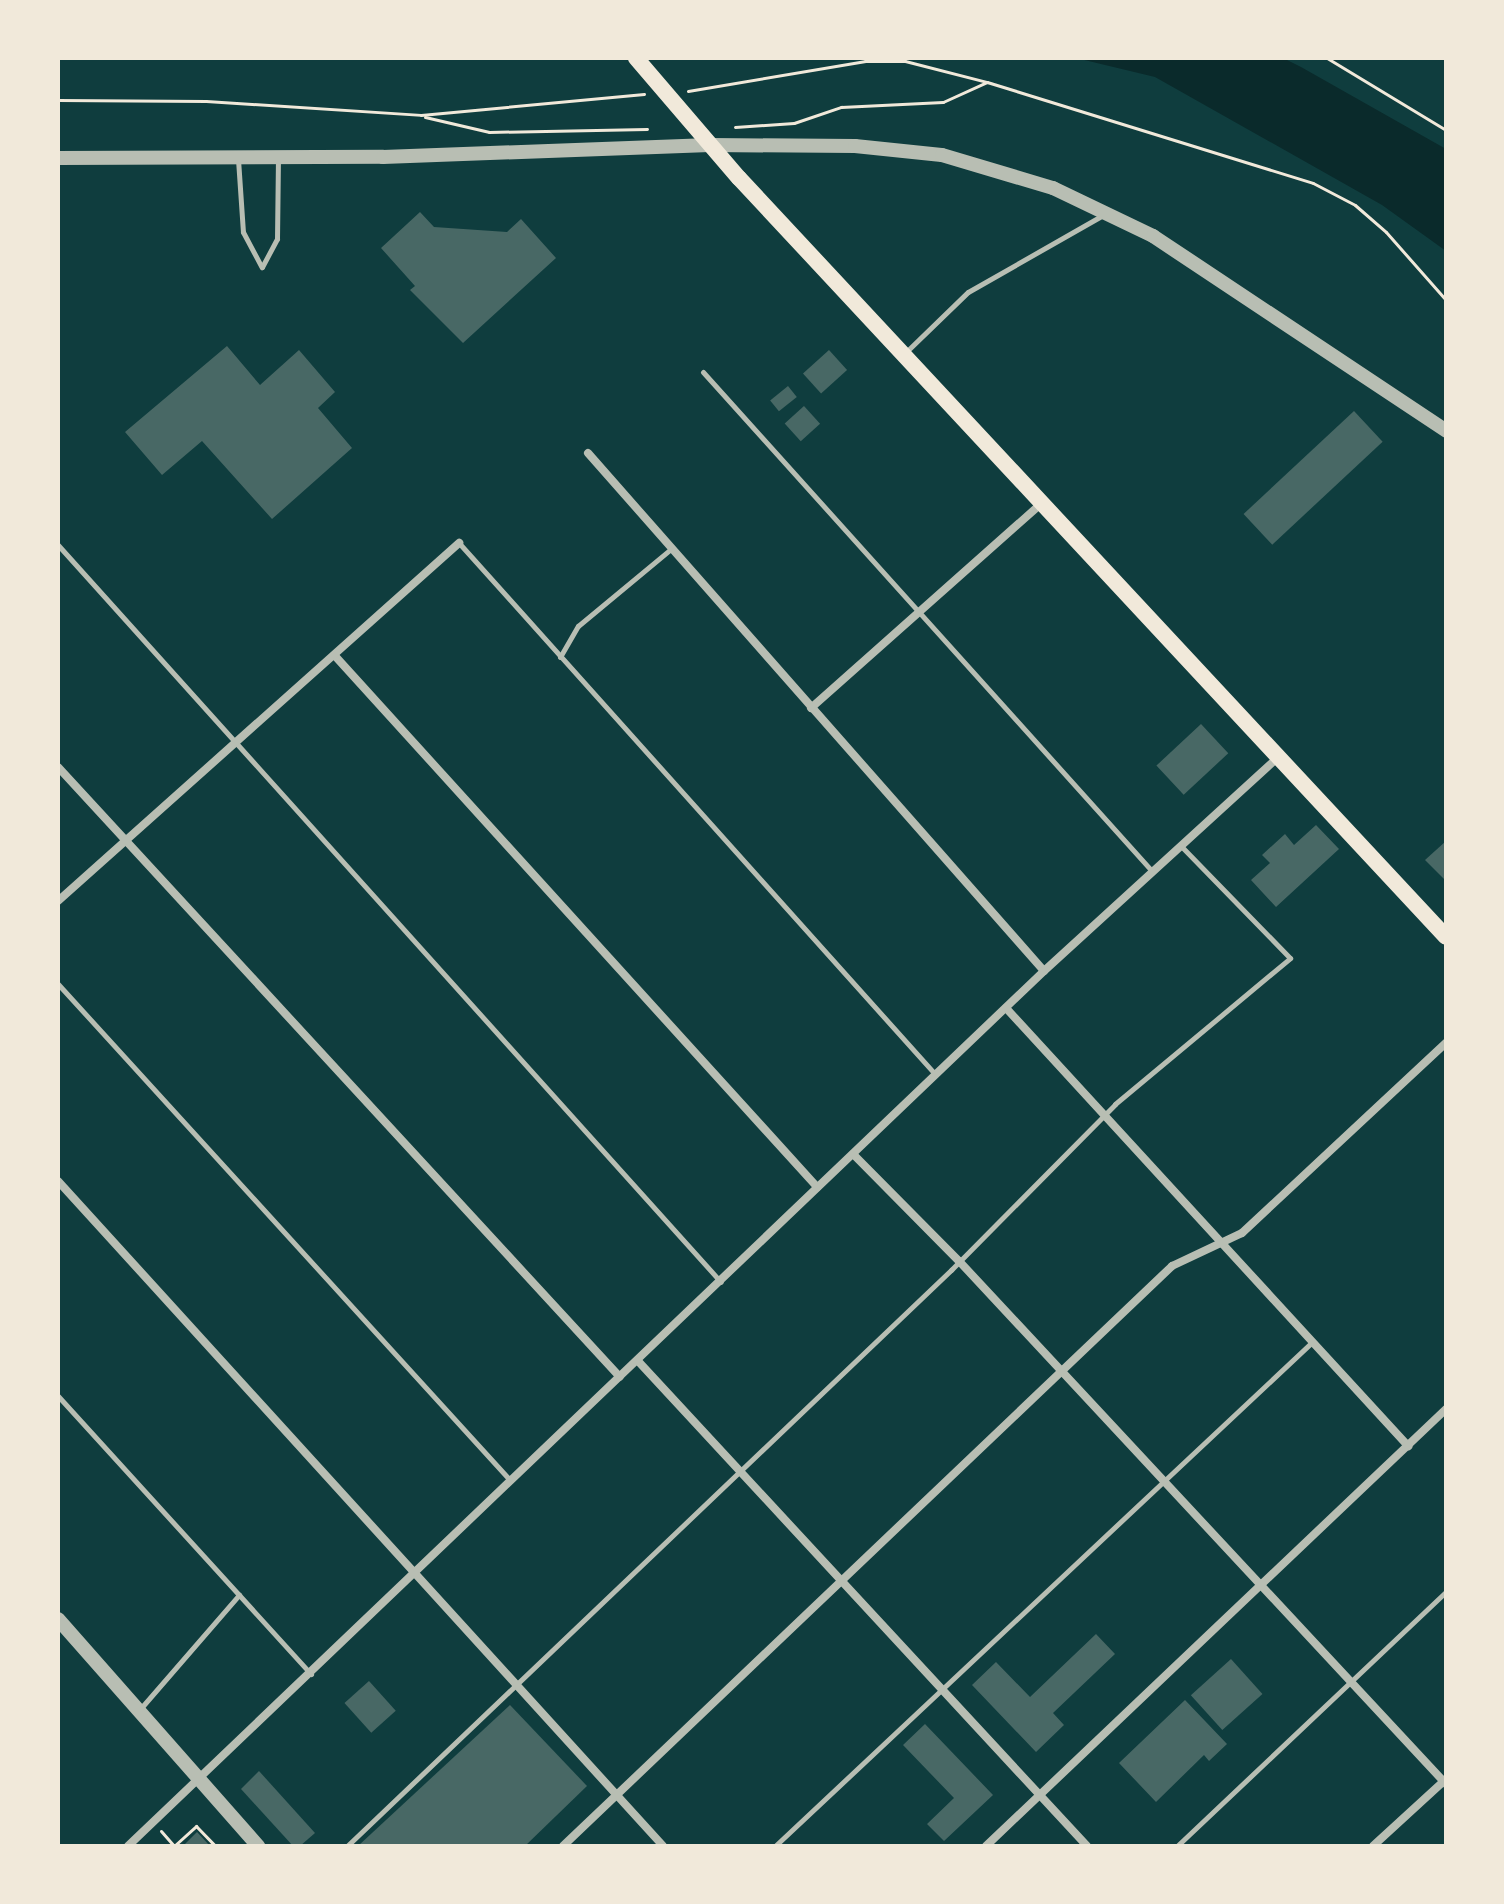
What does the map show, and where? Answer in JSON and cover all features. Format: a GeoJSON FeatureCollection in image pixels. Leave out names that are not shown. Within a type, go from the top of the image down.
{"type":"FeatureCollection","features":[{"type":"Feature","properties":{"kind":"main road"},"geometry":{"type":"LineString","coordinates":[[636,58],[710,145],[1446,937]]}},
{"type":"Feature","properties":{"kind":"street"},"geometry":{"type":"LineString","coordinates":[[58,158],[238,158],[710,145],[855,146],[942,155],[1015,174],[1108,213],[1185,254],[1446,431]]}},
{"type":"Feature","properties":{"kind":"street"},"geometry":{"type":"LineString","coordinates":[[588,453],[1044,971]]}},
{"type":"Feature","properties":{"kind":"street"},"geometry":{"type":"LineString","coordinates":[[811,708],[1043,502]]}},
{"type":"Feature","properties":{"kind":"street"},"geometry":{"type":"LineString","coordinates":[[58,901],[336,657],[459,543]]}},
{"type":"Feature","properties":{"kind":"street"},"geometry":{"type":"LineString","coordinates":[[336,657],[817,1187]]}},
{"type":"Feature","properties":{"kind":"street"},"geometry":{"type":"LineString","coordinates":[[128,1846],[311,1674],[510,1480],[721,1283],[1044,971],[1278,757]]}},
{"type":"Feature","properties":{"kind":"street"},"geometry":{"type":"LineString","coordinates":[[58,767],[620,1377]]}},
{"type":"Feature","properties":{"kind":"street"},"geometry":{"type":"LineString","coordinates":[[1006,1008],[1408,1446]]}},
{"type":"Feature","properties":{"kind":"street"},"geometry":{"type":"LineString","coordinates":[[563,1846],[1060,1368],[1172,1266],[1242,1233],[1446,1043]]}},
{"type":"Feature","properties":{"kind":"street"},"geometry":{"type":"LineString","coordinates":[[853,1154],[959,1261],[1261,1584],[1349,1684],[1445,1781],[1373,1846]]}},
{"type":"Feature","properties":{"kind":"street"},"geometry":{"type":"LineString","coordinates":[[58,1181],[413,1576],[663,1846]]}},
{"type":"Feature","properties":{"kind":"street"},"geometry":{"type":"LineString","coordinates":[[638,1361],[1087,1846]]}},
{"type":"Feature","properties":{"kind":"street"},"geometry":{"type":"LineString","coordinates":[[986,1846],[1446,1409]]}},
{"type":"Feature","properties":{"kind":"street"},"geometry":{"type":"LineString","coordinates":[[58,1619],[258,1846]]}},
{"type":"Feature","properties":{"kind":"lane"},"geometry":{"type":"LineString","coordinates":[[238,158],[243,232],[262,267],[277,239],[278,157]]}},
{"type":"Feature","properties":{"kind":"lane"},"geometry":{"type":"LineString","coordinates":[[904,354],[968,292],[1108,213]]}},
{"type":"Feature","properties":{"kind":"lane"},"geometry":{"type":"LineString","coordinates":[[703,372],[1153,872]]}},
{"type":"Feature","properties":{"kind":"lane"},"geometry":{"type":"LineString","coordinates":[[459,543],[935,1075]]}},
{"type":"Feature","properties":{"kind":"lane"},"geometry":{"type":"LineString","coordinates":[[58,545],[721,1283]]}},
{"type":"Feature","properties":{"kind":"lane"},"geometry":{"type":"LineString","coordinates":[[560,657],[578,626],[672,548]]}},
{"type":"Feature","properties":{"kind":"lane"},"geometry":{"type":"LineString","coordinates":[[347,1846],[741,1471],[1105,1117],[1290,958],[1181,846]]}},
{"type":"Feature","properties":{"kind":"lane"},"geometry":{"type":"LineString","coordinates":[[58,984],[510,1480]]}},
{"type":"Feature","properties":{"kind":"lane"},"geometry":{"type":"LineString","coordinates":[[775,1846],[1313,1341]]}},
{"type":"Feature","properties":{"kind":"lane"},"geometry":{"type":"LineString","coordinates":[[58,1396],[311,1674]]}},
{"type":"Feature","properties":{"kind":"lane"},"geometry":{"type":"LineString","coordinates":[[1177,1846],[1446,1592]]}},
{"type":"Feature","properties":{"kind":"lane"},"geometry":{"type":"LineString","coordinates":[[138,1712],[239,1595]]}},
{"type":"Feature","properties":{"kind":"path"},"geometry":{"type":"LineString","coordinates":[[1327,58],[1446,130]]}},
{"type":"Feature","properties":{"kind":"path"},"geometry":{"type":"LineString","coordinates":[[681,91],[865,61],[905,61],[987,82],[1313,183],[1355,205],[1386,232],[1446,300]]}},
{"type":"Feature","properties":{"kind":"path"},"geometry":{"type":"LineString","coordinates":[[731,127],[794,123],[841,107],[943,102],[987,82]]}},
{"type":"Feature","properties":{"kind":"path"},"geometry":{"type":"LineString","coordinates":[[58,100],[206,101],[421,115],[653,93]]}},
{"type":"Feature","properties":{"kind":"path"},"geometry":{"type":"LineString","coordinates":[[421,115],[489,132],[655,129]]}},
{"type":"Feature","properties":{"kind":"path"},"geometry":{"type":"LineString","coordinates":[[161,1831],[174,1846],[196,1826],[215,1846]]}},
{"type":"Feature","properties":{"kind":"water"},"geometry":{"type":"Polygon","coordinates":[[[1076,58],[1283,58],[1301,67],[1446,149],[1446,251],[1382,205],[1155,77],[1076,58]]]}},
{"type":"Feature","properties":{"kind":"building"},"geometry":{"type":"Polygon","coordinates":[[[420,212],[434,227],[507,232],[521,219],[556,258],[463,343],[410,290],[415,286],[381,248],[420,212]]]}},
{"type":"Feature","properties":{"kind":"building"},"geometry":{"type":"Polygon","coordinates":[[[227,346],[260,385],[299,350],[335,392],[318,408],[352,448],[272,519],[202,441],[162,475],[125,432],[227,346]]]}},
{"type":"Feature","properties":{"kind":"building"},"geometry":{"type":"Polygon","coordinates":[[[829,350],[847,370],[821,393],[803,373],[829,350]]]}},
{"type":"Feature","properties":{"kind":"building"},"geometry":{"type":"Polygon","coordinates":[[[788,386],[797,397],[779,411],[770,400],[788,386]]]}},
{"type":"Feature","properties":{"kind":"building"},"geometry":{"type":"Polygon","coordinates":[[[804,406],[820,424],[801,441],[785,423],[804,406]]]}},
{"type":"Feature","properties":{"kind":"building"},"geometry":{"type":"Polygon","coordinates":[[[1354,411],[1383,442],[1272,545],[1244,514],[1354,411]]]}},
{"type":"Feature","properties":{"kind":"building"},"geometry":{"type":"Polygon","coordinates":[[[1201,724],[1228,753],[1184,795],[1156,766],[1201,724]]]}},
{"type":"Feature","properties":{"kind":"building"},"geometry":{"type":"Polygon","coordinates":[[[1316,825],[1339,849],[1276,907],[1251,880],[1270,863],[1262,855],[1285,834],[1294,845],[1316,825]]]}},
{"type":"Feature","properties":{"kind":"building"},"geometry":{"type":"Polygon","coordinates":[[[1446,841],[1446,881],[1425,860],[1446,841]]]}},
{"type":"Feature","properties":{"kind":"building"},"geometry":{"type":"Polygon","coordinates":[[[1096,1634],[1115,1654],[1053,1713],[1064,1725],[1036,1752],[972,1685],[996,1662],[1030,1697],[1096,1634]]]}},
{"type":"Feature","properties":{"kind":"building"},"geometry":{"type":"Polygon","coordinates":[[[1231,1659],[1262,1694],[1222,1730],[1191,1695],[1231,1659]]]}},
{"type":"Feature","properties":{"kind":"building"},"geometry":{"type":"Polygon","coordinates":[[[369,1681],[396,1711],[371,1733],[344,1703],[369,1681]]]}},
{"type":"Feature","properties":{"kind":"building"},"geometry":{"type":"Polygon","coordinates":[[[1185,1700],[1227,1744],[1209,1761],[1204,1755],[1156,1802],[1119,1763],[1185,1700]]]}},
{"type":"Feature","properties":{"kind":"building"},"geometry":{"type":"Polygon","coordinates":[[[510,1705],[587,1786],[525,1846],[358,1846],[510,1705]]]}},
{"type":"Feature","properties":{"kind":"building"},"geometry":{"type":"Polygon","coordinates":[[[925,1724],[993,1795],[944,1841],[927,1824],[954,1798],[903,1745],[925,1724]]]}},
{"type":"Feature","properties":{"kind":"building"},"geometry":{"type":"Polygon","coordinates":[[[259,1771],[315,1833],[300,1846],[293,1846],[241,1789],[259,1771]]]}},
{"type":"Feature","properties":{"kind":"building"},"geometry":{"type":"Polygon","coordinates":[[[197,1832],[210,1846],[183,1846],[197,1832]]]}}]}
